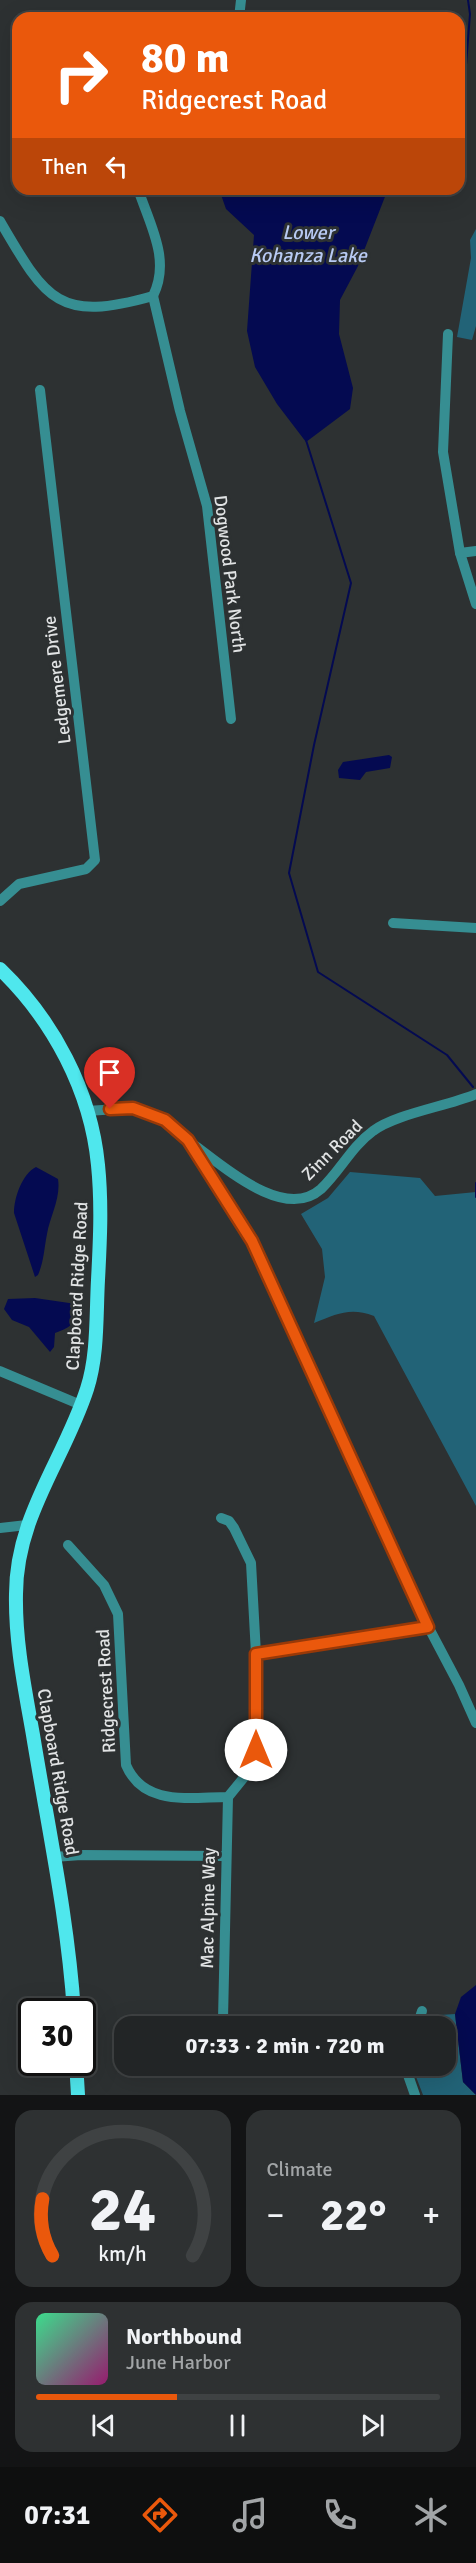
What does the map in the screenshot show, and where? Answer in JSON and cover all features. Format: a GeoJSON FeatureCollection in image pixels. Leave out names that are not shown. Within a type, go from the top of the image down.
{"type":"FeatureCollection","features":[{"type":"Feature","properties":{"kind":"main road","name":"Clapboard Ridge Road"},"geometry":{"type":"LineString","coordinates":[[0,969],[34,1006],[51,1030],[66,1059],[87,1110],[98,1162],[100,1226],[95,1343],[90,1379],[81,1405],[27,1525],[18,1562],[16,1622],[68,1946],[73,1998]]}},
{"type":"Feature","properties":{"kind":"main road"},"geometry":{"type":"LineString","coordinates":[[77,2076],[78,2095]]}},
{"type":"Feature","properties":{"kind":"street"},"geometry":{"type":"LineString","coordinates":[[0,221],[35,278],[47,291],[68,305],[90,308],[115,307],[153,296],[160,282],[161,259],[140,195]]}},
{"type":"Feature","properties":{"kind":"street","name":"Dogwood Park North"},"geometry":{"type":"LineString","coordinates":[[153,296],[180,411],[207,506],[231,719]]}},
{"type":"Feature","properties":{"kind":"street"},"geometry":{"type":"LineString","coordinates":[[447,334],[443,452],[460,553],[476,604]]}},
{"type":"Feature","properties":{"kind":"street","name":"Ledgemere Drive"},"geometry":{"type":"LineString","coordinates":[[0,901],[19,884],[86,869],[95,860],[40,390]]}},
{"type":"Feature","properties":{"kind":"street"},"geometry":{"type":"LineString","coordinates":[[460,553],[476,550]]}},
{"type":"Feature","properties":{"kind":"street"},"geometry":{"type":"LineString","coordinates":[[393,923],[476,928]]}},
{"type":"Feature","properties":{"kind":"street","name":"Zinn Road"},"geometry":{"type":"LineString","coordinates":[[188,1140],[252,1186],[269,1194],[299,1198],[319,1191],[373,1130],[388,1122],[452,1104],[476,1094]]}},
{"type":"Feature","properties":{"kind":"street"},"geometry":{"type":"LineString","coordinates":[[87,1110],[133,1108],[165,1120],[188,1140],[252,1241],[428,1627],[476,1723]]}},
{"type":"Feature","properties":{"kind":"street"},"geometry":{"type":"LineString","coordinates":[[0,1371],[81,1405]]}},
{"type":"Feature","properties":{"kind":"street"},"geometry":{"type":"LineString","coordinates":[[221,1518],[229,1521],[234,1528],[251,1563],[256,1654],[256,1757],[250,1770],[228,1797]]}},
{"type":"Feature","properties":{"kind":"street"},"geometry":{"type":"LineString","coordinates":[[0,1528],[27,1525]]}},
{"type":"Feature","properties":{"kind":"street","name":"Ridgecrest Road"},"geometry":{"type":"LineString","coordinates":[[68,1545],[104,1585],[118,1614],[126,1765],[132,1779],[145,1790],[162,1796],[228,1797]]}},
{"type":"Feature","properties":{"kind":"street"},"geometry":{"type":"LineString","coordinates":[[256,1654],[428,1627]]}},
{"type":"Feature","properties":{"kind":"street","name":"Mac Alpine Way"},"geometry":{"type":"LineString","coordinates":[[223,2016],[228,1797]]}},
{"type":"Feature","properties":{"kind":"street"},"geometry":{"type":"LineString","coordinates":[[54,1857],[81,1855],[225,1856]]}},
{"type":"Feature","properties":{"kind":"street"},"geometry":{"type":"LineString","coordinates":[[420,2016],[422,2011]]}},
{"type":"Feature","properties":{"kind":"street"},"geometry":{"type":"LineString","coordinates":[[408,2076],[415,2095]]}},
{"type":"Feature","properties":{"kind":"shaded area"},"geometry":{"type":"Polygon","coordinates":[[[476,229],[476,326],[472,340],[457,337],[471,258],[470,240],[476,229]]]}},
{"type":"Feature","properties":{"kind":"shaded area"},"geometry":{"type":"Polygon","coordinates":[[[350,1172],[420,1178],[435,1196],[476,1192],[476,1506],[374,1316],[351,1312],[337,1314],[314,1323],[325,1277],[322,1249],[301,1214],[328,1198],[350,1172]]]}},
{"type":"Feature","properties":{"kind":"shaded area"},"geometry":{"type":"Polygon","coordinates":[[[455,2014],[455,2016],[439,2016],[455,2014]]]}},
{"type":"Feature","properties":{"kind":"shaded area"},"geometry":{"type":"Polygon","coordinates":[[[456,2022],[463,2082],[476,2095],[423,2095],[416,2076],[456,2076],[456,2022]]]}},
{"type":"Feature","properties":{"kind":"water","name":"Lower Kohanza Lake"},"geometry":{"type":"Polygon","coordinates":[[[221,195],[386,195],[358,266],[340,300],[339,334],[353,388],[350,409],[306,442],[277,404],[255,367],[247,331],[254,235],[226,209],[221,195]]]}},
{"type":"Feature","properties":{"kind":"water"},"geometry":{"type":"Polygon","coordinates":[[[389,755],[392,757],[390,768],[366,772],[360,780],[339,778],[338,770],[343,762],[389,755]]]}},
{"type":"Feature","properties":{"kind":"water"},"geometry":{"type":"Polygon","coordinates":[[[36,1167],[58,1179],[59,1186],[48,1227],[42,1265],[35,1277],[14,1213],[15,1200],[20,1187],[31,1170],[36,1167]]]}},
{"type":"Feature","properties":{"kind":"water"},"geometry":{"type":"Polygon","coordinates":[[[35,1298],[76,1304],[72,1323],[55,1333],[54,1347],[50,1352],[29,1327],[12,1320],[4,1309],[8,1299],[35,1298]]]}},
{"type":"Feature","properties":{"kind":"water"},"geometry":{"type":"Polygon","coordinates":[[[476,1985],[476,2095],[463,2082],[455,2014],[461,1997],[476,1985]]]}},
{"type":"Feature","properties":{"kind":"waterway"},"geometry":{"type":"LineString","coordinates":[[465,66],[470,14],[468,0]]}},
{"type":"Feature","properties":{"kind":"waterway"},"geometry":{"type":"LineString","coordinates":[[306,440],[351,583],[314,745],[289,873],[318,972],[447,1055],[473,1087]]}},
{"type":"Feature","properties":{"kind":"waterway"},"geometry":{"type":"LineString","coordinates":[[476,1183],[476,1197]]}},
{"type":"Feature","properties":{"kind":"route"},"geometry":{"type":"LineString","coordinates":[[110,1109],[133,1108],[165,1120],[188,1140],[229,1202],[252,1241],[351,1456],[410,1592],[428,1627],[256,1654],[256,1750]]}}]}
